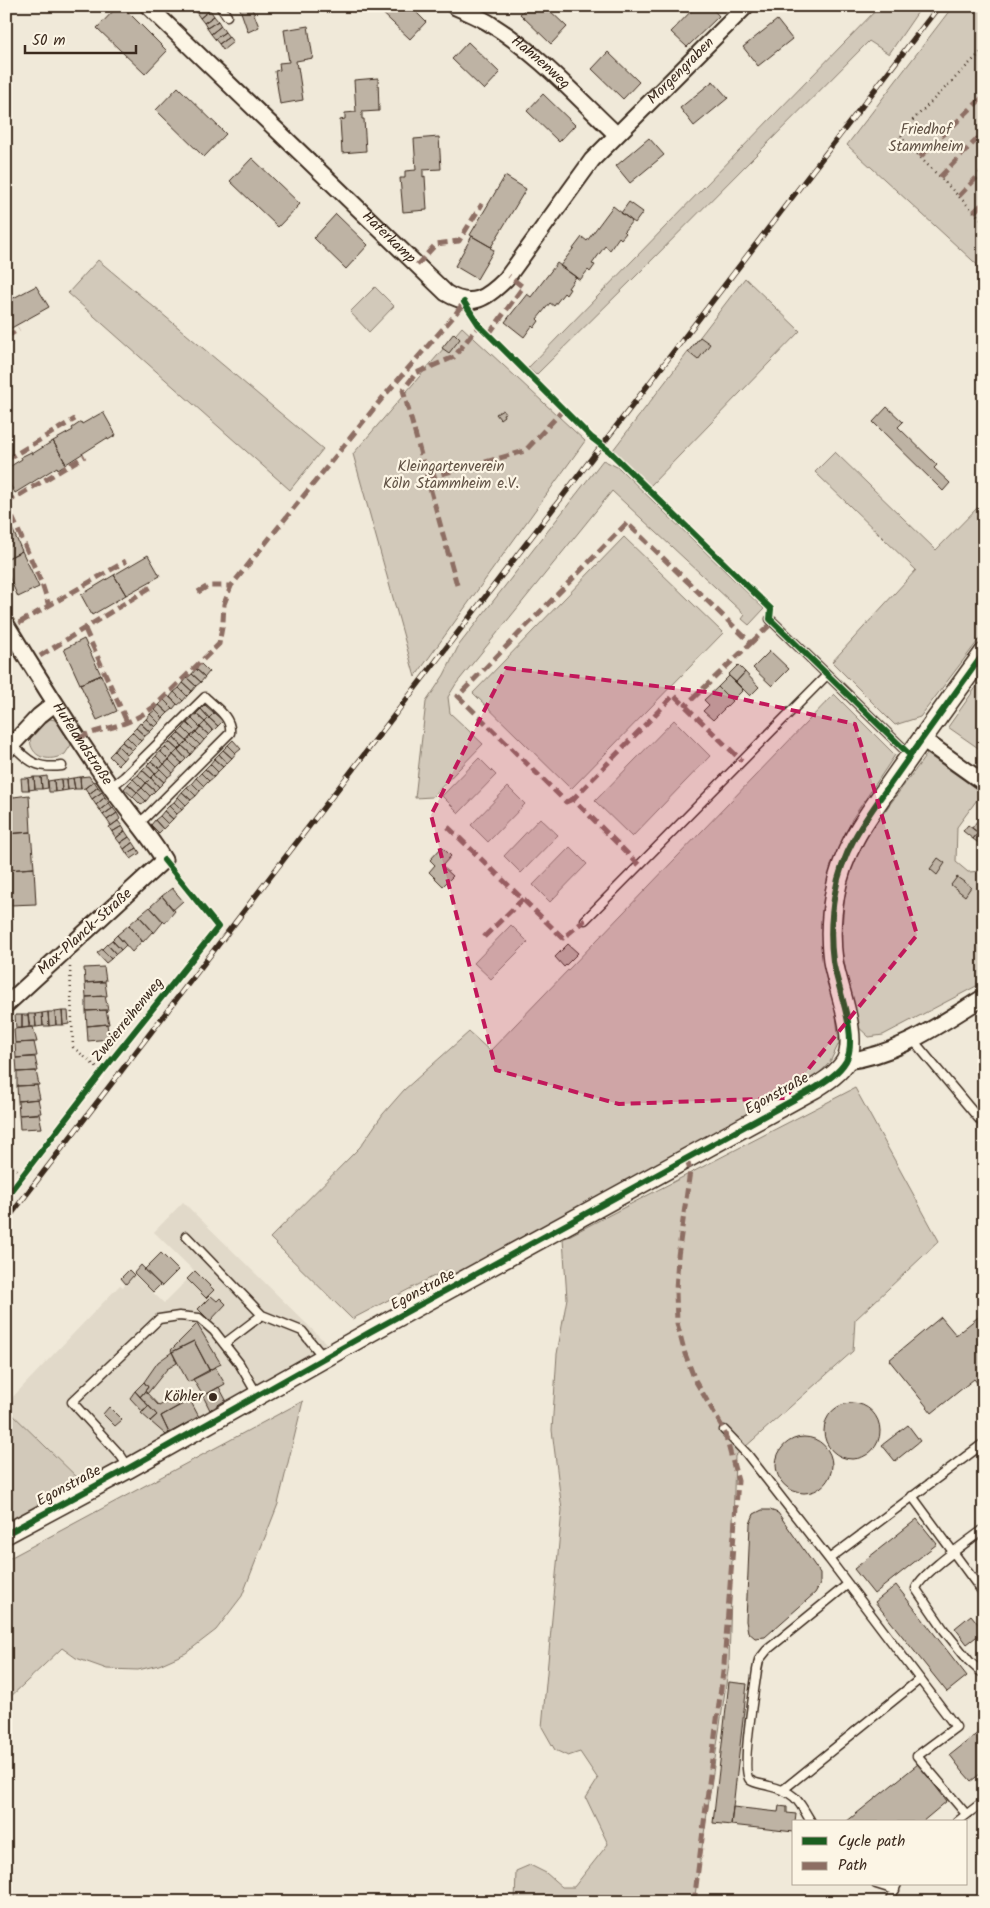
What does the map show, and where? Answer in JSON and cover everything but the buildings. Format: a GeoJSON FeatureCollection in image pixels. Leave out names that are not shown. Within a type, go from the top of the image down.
{"type":"FeatureCollection","features":[{"type":"Feature","properties":{"kind":"street","name":"Haferkamp"},"geometry":{"type":"LineString","coordinates":[[148,6],[446,293],[464,302],[484,298],[506,279],[592,160],[616,134]]}},
{"type":"Feature","properties":{"kind":"street","name":"Hahnenweg"},"geometry":{"type":"LineString","coordinates":[[454,6],[491,24],[515,41],[616,134]]}},
{"type":"Feature","properties":{"kind":"street","name":"Morgengraben"},"geometry":{"type":"LineString","coordinates":[[616,134],[746,6]]}},
{"type":"Feature","properties":{"kind":"street","name":"Hufelandstraße"},"geometry":{"type":"LineString","coordinates":[[6,624],[54,704],[164,860]]}},
{"type":"Feature","properties":{"kind":"street"},"geometry":{"type":"LineString","coordinates":[[984,653],[921,738],[865,820],[847,850],[835,892],[831,939],[833,961],[848,1026],[850,1046],[846,1061],[866,1059],[913,1040],[984,997]]}},
{"type":"Feature","properties":{"kind":"street"},"geometry":{"type":"LineString","coordinates":[[9,747],[38,716],[54,704]]}},
{"type":"Feature","properties":{"kind":"street"},"geometry":{"type":"LineString","coordinates":[[921,738],[984,783]]}},
{"type":"Feature","properties":{"kind":"street","name":"Max-Planck-Straße"},"geometry":{"type":"LineString","coordinates":[[6,1005],[164,860]]}},
{"type":"Feature","properties":{"kind":"street","name":"Egonstraße"},"geometry":{"type":"LineString","coordinates":[[6,1534],[129,1468],[815,1088],[835,1074],[846,1061]]}},
{"type":"Feature","properties":{"kind":"lane"},"geometry":{"type":"LineString","coordinates":[[220,6],[227,16]]}},
{"type":"Feature","properties":{"kind":"lane"},"geometry":{"type":"LineString","coordinates":[[770,619],[910,755]]}},
{"type":"Feature","properties":{"kind":"lane"},"geometry":{"type":"LineString","coordinates":[[586,920],[827,675]]}},
{"type":"Feature","properties":{"kind":"lane"},"geometry":{"type":"LineString","coordinates":[[111,787],[124,777],[205,697],[228,719],[231,728],[230,733],[138,823]]}},
{"type":"Feature","properties":{"kind":"lane"},"geometry":{"type":"LineString","coordinates":[[9,747],[35,764],[50,767],[62,766]]}},
{"type":"Feature","properties":{"kind":"lane"},"geometry":{"type":"LineString","coordinates":[[913,1040],[984,1125]]}},
{"type":"Feature","properties":{"kind":"lane"},"geometry":{"type":"LineString","coordinates":[[186,1236],[262,1315],[302,1331],[325,1358]]}},
{"type":"Feature","properties":{"kind":"lane"},"geometry":{"type":"LineString","coordinates":[[224,1344],[262,1315]]}},
{"type":"Feature","properties":{"kind":"lane"},"geometry":{"type":"LineString","coordinates":[[129,1468],[121,1456],[72,1402],[159,1319],[179,1316],[199,1318],[214,1331],[239,1363],[258,1396]]}},
{"type":"Feature","properties":{"kind":"lane"},"geometry":{"type":"LineString","coordinates":[[724,1430],[747,1454],[829,1558],[956,1727],[917,1756],[966,1814]]}},
{"type":"Feature","properties":{"kind":"lane"},"geometry":{"type":"LineString","coordinates":[[829,1558],[984,1443]]}},
{"type":"Feature","properties":{"kind":"lane"},"geometry":{"type":"LineString","coordinates":[[912,1496],[984,1594]]}},
{"type":"Feature","properties":{"kind":"lane"},"geometry":{"type":"LineString","coordinates":[[984,1529],[918,1582],[916,1588],[944,1630],[969,1661],[981,1672],[984,1672]]}},
{"type":"Feature","properties":{"kind":"lane"},"geometry":{"type":"LineString","coordinates":[[810,1820],[795,1797],[784,1789],[751,1781],[747,1775],[746,1754],[759,1660],[766,1650],[848,1584]]}},
{"type":"Feature","properties":{"kind":"lane"},"geometry":{"type":"LineString","coordinates":[[784,1789],[920,1680]]}},
{"type":"Feature","properties":{"kind":"lane"},"geometry":{"type":"LineString","coordinates":[[959,1820],[984,1801]]}},
{"type":"Feature","properties":{"kind":"lane"},"geometry":{"type":"LineString","coordinates":[[889,1902],[896,1887]]}},
{"type":"Feature","properties":{"kind":"path"},"geometry":{"type":"LineString","coordinates":[[983,52],[905,128],[901,135],[905,142],[984,222]]}},
{"type":"Feature","properties":{"kind":"path"},"geometry":{"type":"LineString","coordinates":[[69,946],[73,1048],[102,1072]]}},
{"type":"Feature","properties":{"kind":"path"},"geometry":{"type":"LineString","coordinates":[[6,1144],[7,1162],[23,1175]]}},
{"type":"Feature","properties":{"kind":"path"},"geometry":{"type":"LineString","coordinates":[[18,1183],[29,1167]]}},
{"type":"Feature","properties":{"kind":"highlighted area"},"geometry":{"type":"Polygon","coordinates":[[[506,668],[714,693],[855,724],[917,935],[785,1098],[619,1104],[496,1070],[431,815],[506,668]]]}},
{"type":"Feature","properties":{"kind":"shaded area"},"geometry":{"type":"Polygon","coordinates":[[[183,1202],[327,1344],[85,1485],[6,1408],[6,1404],[120,1285],[123,1287],[134,1275],[164,1303],[195,1272],[154,1232],[183,1202]]]}},
{"type":"Feature","properties":{"kind":"green space"},"geometry":{"type":"Polygon","coordinates":[[[880,6],[922,6],[889,54],[869,41],[536,375],[528,368],[880,6]]]}},
{"type":"Feature","properties":{"kind":"green space","name":"Friedhof Stammheim"},"geometry":{"type":"Polygon","coordinates":[[[953,6],[984,6],[984,271],[847,145],[953,6]]]}},
{"type":"Feature","properties":{"kind":"green space"},"geometry":{"type":"Polygon","coordinates":[[[98,260],[323,449],[290,490],[68,293],[98,260]]]}},
{"type":"Feature","properties":{"kind":"green space"},"geometry":{"type":"Polygon","coordinates":[[[745,278],[800,331],[650,486],[613,450],[745,278]]]}},
{"type":"Feature","properties":{"kind":"green space"},"geometry":{"type":"Polygon","coordinates":[[[375,287],[394,306],[369,332],[350,312],[375,287]]]}},
{"type":"Feature","properties":{"kind":"green space","name":"Kleingartenverein Köln Stammheim e.V."},"geometry":{"type":"Polygon","coordinates":[[[462,327],[585,441],[415,677],[353,454],[462,327]]]}},
{"type":"Feature","properties":{"kind":"green space"},"geometry":{"type":"Polygon","coordinates":[[[835,452],[936,550],[984,501],[984,633],[920,717],[895,725],[832,662],[916,570],[815,472],[835,452]]]}},
{"type":"Feature","properties":{"kind":"green space"},"geometry":{"type":"Polygon","coordinates":[[[603,460],[619,468],[764,609],[749,625],[742,619],[745,615],[612,491],[456,684],[448,697],[450,713],[483,744],[432,797],[415,798],[426,702],[444,675],[459,645],[603,460]]]}},
{"type":"Feature","properties":{"kind":"green space"},"geometry":{"type":"Polygon","coordinates":[[[624,537],[723,633],[571,789],[473,693],[624,537]]]}},
{"type":"Feature","properties":{"kind":"green space"},"geometry":{"type":"Polygon","coordinates":[[[984,676],[984,752],[948,727],[984,676]]]}},
{"type":"Feature","properties":{"kind":"green space"},"geometry":{"type":"Polygon","coordinates":[[[834,694],[895,755],[852,819],[829,878],[823,950],[835,1006],[839,1043],[830,1062],[815,1078],[460,1276],[449,1270],[440,1273],[352,1319],[270,1238],[360,1147],[383,1114],[404,1090],[469,1032],[490,1051],[834,694]]]}},
{"type":"Feature","properties":{"kind":"green space"},"geometry":{"type":"Polygon","coordinates":[[[50,719],[60,721],[72,740],[65,754],[53,758],[43,758],[36,753],[30,739],[33,731],[39,724],[50,719]]]}},
{"type":"Feature","properties":{"kind":"green space"},"geometry":{"type":"Polygon","coordinates":[[[674,720],[710,756],[632,837],[595,801],[674,720]]]}},
{"type":"Feature","properties":{"kind":"green space"},"geometry":{"type":"Polygon","coordinates":[[[927,754],[982,793],[957,827],[956,862],[968,872],[984,871],[984,982],[883,1035],[869,1037],[855,1024],[841,945],[848,871],[857,849],[927,754]]]}},
{"type":"Feature","properties":{"kind":"green space"},"geometry":{"type":"Polygon","coordinates":[[[479,758],[496,775],[459,813],[442,796],[479,758]]]}},
{"type":"Feature","properties":{"kind":"green space"},"geometry":{"type":"Polygon","coordinates":[[[508,787],[525,804],[488,842],[471,825],[508,787]]]}},
{"type":"Feature","properties":{"kind":"green space"},"geometry":{"type":"Polygon","coordinates":[[[540,818],[558,835],[521,873],[504,856],[540,818]]]}},
{"type":"Feature","properties":{"kind":"green space"},"geometry":{"type":"Polygon","coordinates":[[[570,847],[587,864],[550,902],[533,885],[570,847]]]}},
{"type":"Feature","properties":{"kind":"green space"},"geometry":{"type":"Polygon","coordinates":[[[511,925],[528,942],[491,979],[474,963],[511,925]]]}},
{"type":"Feature","properties":{"kind":"green space"},"geometry":{"type":"Polygon","coordinates":[[[855,1088],[939,1241],[855,1320],[853,1351],[735,1456],[729,1664],[694,1902],[515,1902],[516,1871],[530,1865],[546,1873],[562,1887],[574,1887],[608,1844],[586,1798],[598,1779],[580,1752],[568,1756],[555,1750],[542,1727],[562,1510],[552,1430],[557,1354],[567,1298],[563,1239],[855,1088]]]}},
{"type":"Feature","properties":{"kind":"green space"},"geometry":{"type":"Polygon","coordinates":[[[303,1401],[278,1504],[242,1596],[216,1630],[186,1653],[159,1665],[138,1670],[107,1669],[76,1658],[62,1648],[6,1701],[6,1560],[303,1401]]]}},
{"type":"Feature","properties":{"kind":"green space"},"geometry":{"type":"Polygon","coordinates":[[[6,1408],[85,1485],[6,1528],[6,1408]]]}},
{"type":"Feature","properties":{"kind":"railway"},"geometry":{"type":"LineString","coordinates":[[6,1221],[939,6]]}},
{"type":"Feature","properties":{"kind":"marked path"},"geometry":{"type":"LineString","coordinates":[[920,157],[984,96]]}},
{"type":"Feature","properties":{"kind":"marked path"},"geometry":{"type":"LineString","coordinates":[[940,177],[984,132]]}},
{"type":"Feature","properties":{"kind":"marked path"},"geometry":{"type":"LineString","coordinates":[[959,196],[984,170]]}},
{"type":"Feature","properties":{"kind":"marked path"},"geometry":{"type":"LineString","coordinates":[[974,212],[984,202]]}},
{"type":"Feature","properties":{"kind":"marked path"},"geometry":{"type":"LineString","coordinates":[[417,265],[436,244],[459,241],[482,204]]}},
{"type":"Feature","properties":{"kind":"marked path"},"geometry":{"type":"LineString","coordinates":[[489,334],[523,287],[509,276]]}},
{"type":"Feature","properties":{"kind":"marked path"},"geometry":{"type":"LineString","coordinates":[[79,738],[136,718],[155,706],[219,644],[224,604],[231,586],[384,396],[464,302],[466,305]]}},
{"type":"Feature","properties":{"kind":"marked path"},"geometry":{"type":"LineString","coordinates":[[457,585],[403,390],[416,373],[454,357],[479,325]]}},
{"type":"Feature","properties":{"kind":"marked path"},"geometry":{"type":"LineString","coordinates":[[6,337],[19,329]]}},
{"type":"Feature","properties":{"kind":"marked path"},"geometry":{"type":"LineString","coordinates":[[427,478],[525,451],[564,409]]}},
{"type":"Feature","properties":{"kind":"marked path"},"geometry":{"type":"LineString","coordinates":[[6,460],[75,419]]}},
{"type":"Feature","properties":{"kind":"marked path"},"geometry":{"type":"LineString","coordinates":[[6,503],[85,456]]}},
{"type":"Feature","properties":{"kind":"marked path"},"geometry":{"type":"LineString","coordinates":[[6,503],[42,584],[49,606]]}},
{"type":"Feature","properties":{"kind":"marked path"},"geometry":{"type":"LineString","coordinates":[[573,799],[566,802],[458,696],[627,523],[751,643],[685,706]]}},
{"type":"Feature","properties":{"kind":"marked path"},"geometry":{"type":"LineString","coordinates":[[19,623],[126,561]]}},
{"type":"Feature","properties":{"kind":"marked path"},"geometry":{"type":"LineString","coordinates":[[198,592],[208,586],[231,586]]}},
{"type":"Feature","properties":{"kind":"marked path"},"geometry":{"type":"LineString","coordinates":[[40,656],[151,587]]}},
{"type":"Feature","properties":{"kind":"marked path"},"geometry":{"type":"LineString","coordinates":[[751,643],[773,622]]}},
{"type":"Feature","properties":{"kind":"marked path"},"geometry":{"type":"LineString","coordinates":[[85,629],[127,722]]}},
{"type":"Feature","properties":{"kind":"marked path"},"geometry":{"type":"LineString","coordinates":[[639,865],[573,799],[674,695],[742,761]]}},
{"type":"Feature","properties":{"kind":"marked path"},"geometry":{"type":"LineString","coordinates":[[448,827],[563,938],[585,920]]}},
{"type":"Feature","properties":{"kind":"marked path"},"geometry":{"type":"LineString","coordinates":[[484,937],[523,899]]}},
{"type":"Feature","properties":{"kind":"marked path"},"geometry":{"type":"LineString","coordinates":[[687,1159],[690,1171],[678,1256],[677,1323],[685,1354],[695,1380],[724,1430],[738,1481],[724,1664],[694,1902]]}},
{"type":"Feature","properties":{"kind":"cycle path"},"geometry":{"type":"LineString","coordinates":[[464,302],[479,325],[592,438],[609,451],[771,609],[770,619],[910,755]]}},
{"type":"Feature","properties":{"kind":"cycle path"},"geometry":{"type":"LineString","coordinates":[[6,1534],[129,1468],[370,1332],[815,1088],[836,1073],[846,1061],[850,1039],[849,1026],[835,972],[831,944],[834,901],[844,859],[868,815],[984,653]]}},
{"type":"Feature","properties":{"kind":"cycle path","name":"Zweierreihenweg"},"geometry":{"type":"LineString","coordinates":[[6,1197],[102,1072],[218,927],[164,860]]}},
{"type":"Feature","properties":{"kind":"place","name":"Köhler"},"geometry":{"type":"Point","coordinates":[213,1397]}}]}
